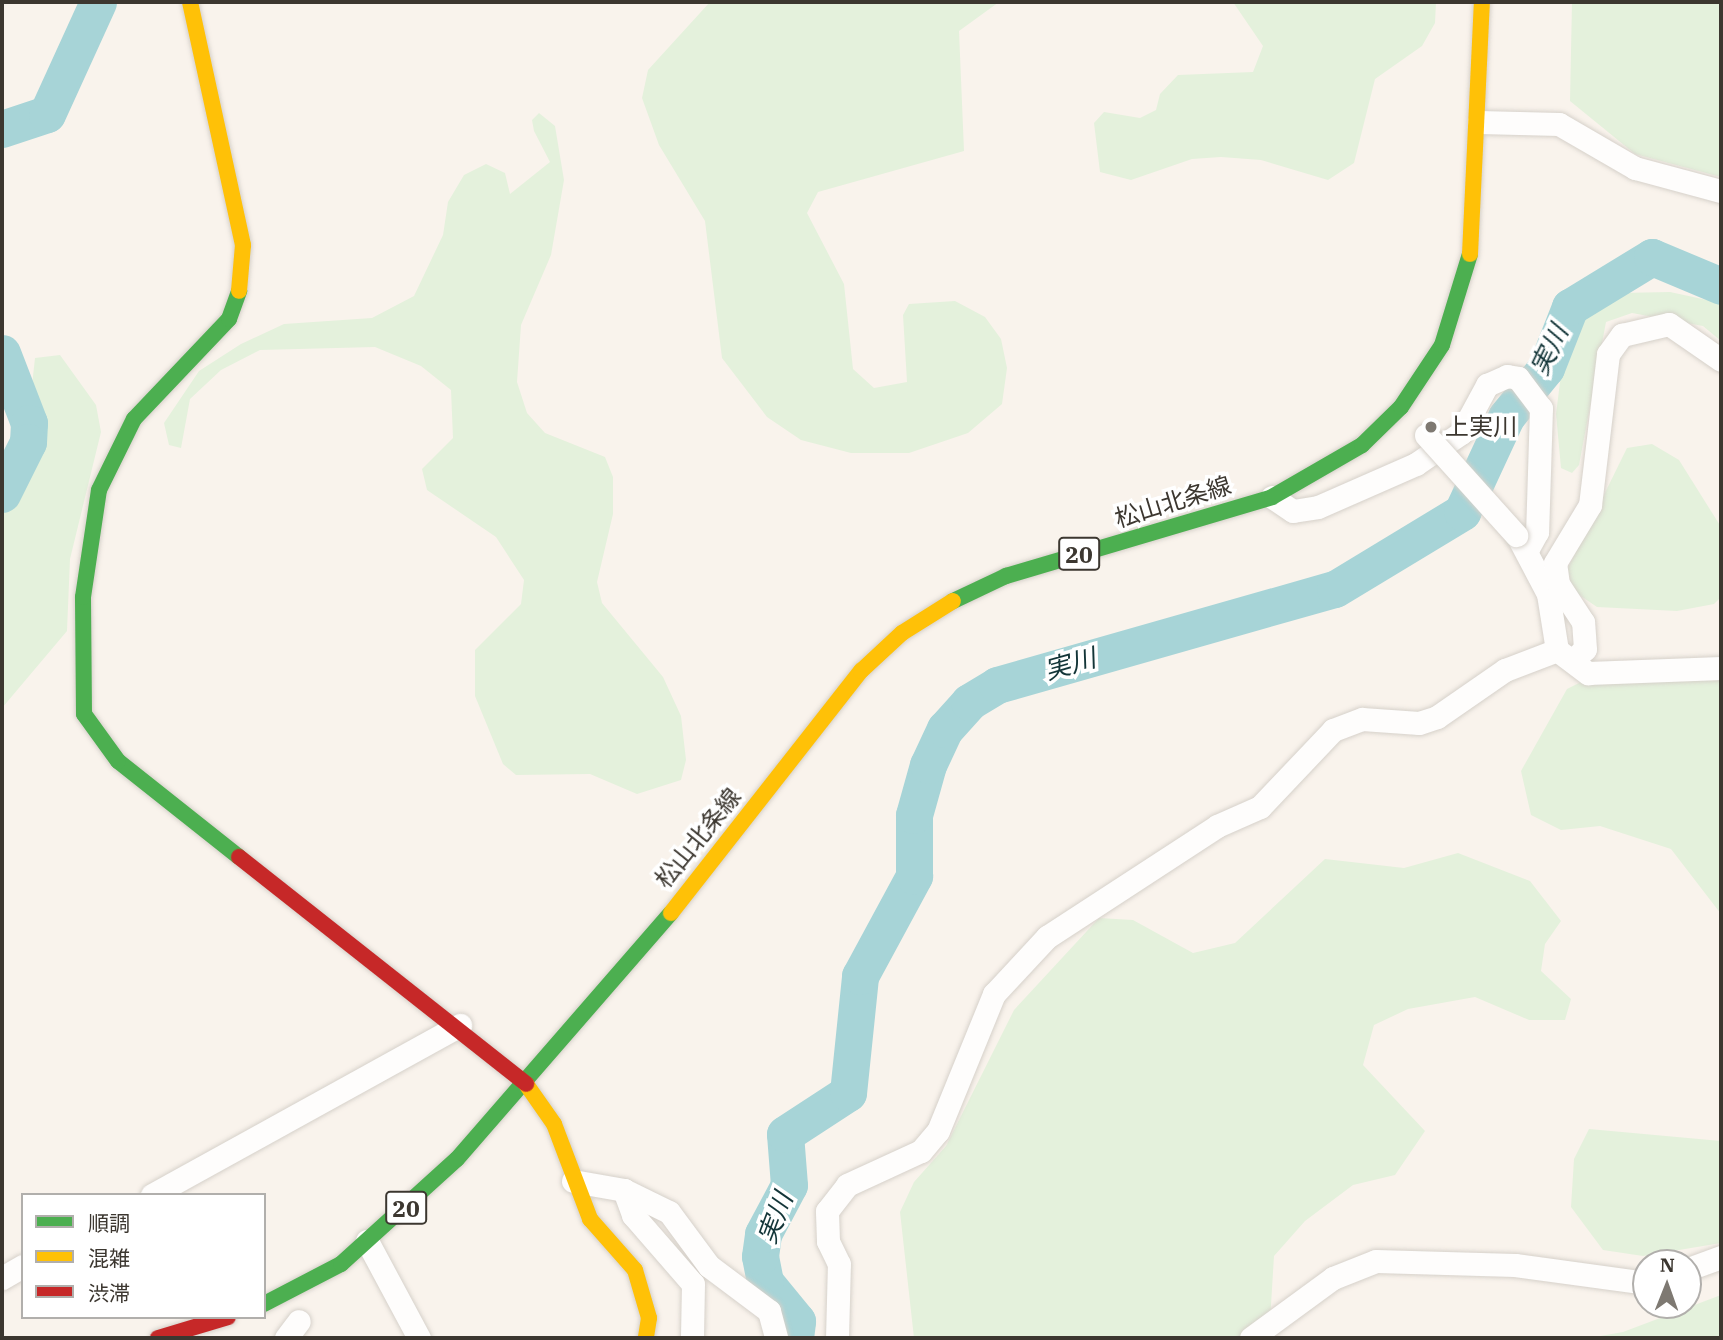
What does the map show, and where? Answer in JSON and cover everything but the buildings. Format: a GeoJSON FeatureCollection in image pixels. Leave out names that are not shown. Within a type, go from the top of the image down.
{"type":"FeatureCollection","features":[{"type":"Feature","properties":{"kind":"main road"},"geometry":{"type":"LineString","coordinates":[[190,2],[243,245],[244,278],[229,319],[134,419],[99,489],[84,584],[84,714],[118,761],[460,1025],[526,1084],[554,1124],[573,1181],[590,1219],[635,1270],[647,1309],[646,1338]]}},
{"type":"Feature","properties":{"kind":"main road","name":"松山北条線"},"geometry":{"type":"LineString","coordinates":[[266,1303],[317,1280],[367,1241],[457,1159],[616,984],[861,671],[902,633],[931,611],[1006,576],[1272,497],[1362,446],[1401,407],[1442,345],[1470,260],[1479,122],[1482,2]]}},
{"type":"Feature","properties":{"kind":"main road"},"geometry":{"type":"LineString","coordinates":[[158,1338],[221,1319]]}},
{"type":"Feature","properties":{"kind":"street"},"geometry":{"type":"LineString","coordinates":[[1479,122],[1559,124],[1635,169],[1721,191]]}},
{"type":"Feature","properties":{"kind":"street"},"geometry":{"type":"LineString","coordinates":[[837,1338],[839,1264],[828,1241],[827,1210],[847,1185],[921,1151],[938,1131],[994,994],[1047,937],[1217,825],[1260,807],[1333,730],[1362,719],[1419,723],[1437,717],[1505,670],[1585,649],[1583,622],[1558,584],[1555,563],[1590,505],[1608,354],[1622,335],[1669,324],[1721,360]]}},
{"type":"Feature","properties":{"kind":"street"},"geometry":{"type":"LineString","coordinates":[[1272,497],[1293,511],[1370,487],[1461,433],[1496,378],[1518,378],[1536,396],[1543,433],[1537,532],[1522,541]]}},
{"type":"Feature","properties":{"kind":"street"},"geometry":{"type":"LineString","coordinates":[[1401,407],[1522,541],[1548,593],[1565,655],[1588,673],[1721,668]]}},
{"type":"Feature","properties":{"kind":"street"},"geometry":{"type":"LineString","coordinates":[[156,1193],[460,1025]]}},
{"type":"Feature","properties":{"kind":"street"},"geometry":{"type":"LineString","coordinates":[[573,1181],[624,1190],[669,1212],[709,1266],[769,1311],[776,1338]]}},
{"type":"Feature","properties":{"kind":"street"},"geometry":{"type":"LineString","coordinates":[[624,1190],[633,1215],[693,1284],[692,1338]]}},
{"type":"Feature","properties":{"kind":"street"},"geometry":{"type":"LineString","coordinates":[[367,1241],[419,1338]]}},
{"type":"Feature","properties":{"kind":"street"},"geometry":{"type":"LineString","coordinates":[[1702,1264],[1721,1257]]}},
{"type":"Feature","properties":{"kind":"street"},"geometry":{"type":"LineString","coordinates":[[1251,1338],[1333,1278],[1376,1261],[1516,1265],[1632,1281]]}},
{"type":"Feature","properties":{"kind":"street"},"geometry":{"type":"LineString","coordinates":[[2,1278],[21,1267]]}},
{"type":"Feature","properties":{"kind":"street"},"geometry":{"type":"LineString","coordinates":[[229,1319],[234,1338]]}},
{"type":"Feature","properties":{"kind":"green space"},"geometry":{"type":"Polygon","coordinates":[[[710,2],[999,2],[959,31],[964,151],[818,192],[807,213],[844,284],[853,369],[874,388],[907,382],[903,315],[909,304],[955,301],[985,317],[1001,339],[1007,368],[1002,404],[968,433],[909,453],[851,453],[801,440],[767,417],[722,358],[705,221],[659,145],[642,98],[648,70],[710,2]]]}},
{"type":"Feature","properties":{"kind":"green space"},"geometry":{"type":"Polygon","coordinates":[[[1233,2],[1436,2],[1435,23],[1422,46],[1375,79],[1354,163],[1328,180],[1261,160],[1221,157],[1192,159],[1131,180],[1100,172],[1094,123],[1104,112],[1140,118],[1156,110],[1160,94],[1178,75],[1253,72],[1263,46],[1233,2]]]}},
{"type":"Feature","properties":{"kind":"green space"},"geometry":{"type":"Polygon","coordinates":[[[1572,2],[1721,2],[1721,177],[1635,154],[1570,101],[1572,2]]]}},
{"type":"Feature","properties":{"kind":"green space"},"geometry":{"type":"Polygon","coordinates":[[[539,113],[555,126],[564,180],[551,255],[521,325],[517,382],[527,413],[545,433],[605,457],[613,477],[613,514],[597,582],[602,603],[663,677],[681,716],[686,760],[681,780],[637,794],[590,774],[516,775],[503,764],[475,696],[475,650],[521,604],[524,580],[496,537],[427,490],[422,469],[453,438],[451,390],[421,366],[375,347],[260,350],[221,370],[190,399],[181,448],[169,445],[164,423],[199,371],[241,344],[284,324],[372,318],[414,296],[443,235],[448,202],[464,175],[486,164],[505,173],[510,194],[550,162],[534,131],[532,120],[539,113]]]}},
{"type":"Feature","properties":{"kind":"green space"},"geometry":{"type":"Polygon","coordinates":[[[1670,292],[1721,303],[1721,341],[1703,326],[1632,313],[1606,322],[1579,465],[1572,473],[1561,468],[1556,414],[1565,343],[1584,309],[1619,293],[1670,292]]]}},
{"type":"Feature","properties":{"kind":"green space"},"geometry":{"type":"Polygon","coordinates":[[[60,355],[96,405],[101,432],[70,559],[67,631],[2,708],[2,499],[28,422],[35,358],[60,355]]]}},
{"type":"Feature","properties":{"kind":"green space"},"geometry":{"type":"Polygon","coordinates":[[[1652,444],[1679,460],[1721,527],[1721,597],[1714,604],[1677,611],[1597,607],[1572,590],[1568,568],[1627,448],[1652,444]]]}},
{"type":"Feature","properties":{"kind":"green space"},"geometry":{"type":"Polygon","coordinates":[[[1721,680],[1721,914],[1671,849],[1600,826],[1561,830],[1531,815],[1521,771],[1567,689],[1583,681],[1721,680]]]}},
{"type":"Feature","properties":{"kind":"green space"},"geometry":{"type":"Polygon","coordinates":[[[1458,853],[1530,881],[1561,921],[1545,944],[1541,971],[1571,999],[1565,1020],[1529,1020],[1475,997],[1408,1009],[1374,1025],[1363,1065],[1425,1131],[1395,1175],[1353,1185],[1305,1221],[1274,1256],[1269,1338],[914,1338],[900,1212],[914,1182],[946,1146],[1014,1010],[1099,918],[1133,920],[1193,953],[1235,943],[1325,859],[1404,868],[1458,853]]]}},
{"type":"Feature","properties":{"kind":"green space"},"geometry":{"type":"Polygon","coordinates":[[[1589,1129],[1721,1141],[1721,1243],[1685,1249],[1632,1249],[1632,1254],[1603,1250],[1571,1207],[1574,1159],[1589,1129]]]}},
{"type":"Feature","properties":{"kind":"green space"},"geometry":{"type":"Polygon","coordinates":[[[1721,1295],[1721,1338],[1589,1338],[1623,1332],[1657,1319],[1702,1319],[1702,1302],[1721,1295]]]}},
{"type":"Feature","properties":{"kind":"waterway"},"geometry":{"type":"LineString","coordinates":[[2,129],[47,114],[98,2]]}},
{"type":"Feature","properties":{"kind":"waterway","name":"実川"},"geometry":{"type":"LineString","coordinates":[[795,1338],[797,1321],[765,1282],[760,1256],[763,1234],[789,1185],[785,1134],[848,1093],[860,976],[914,876],[914,815],[928,765],[945,729],[969,702],[997,685],[1335,589],[1462,512],[1506,417],[1546,368],[1570,307],[1652,257],[1721,286]]}},
{"type":"Feature","properties":{"kind":"waterway"},"geometry":{"type":"LineString","coordinates":[[2,353],[29,423],[28,442],[2,494]]}},
{"type":"Feature","properties":{"kind":"traffic: fast"},"geometry":{"type":"LineString","coordinates":[[953,601],[1006,576],[1272,497],[1362,445],[1401,407],[1442,345],[1470,254]]}},
{"type":"Feature","properties":{"kind":"traffic: fast"},"geometry":{"type":"LineString","coordinates":[[239,291],[229,319],[134,419],[99,490],[83,597],[84,714],[118,761],[239,857]]}},
{"type":"Feature","properties":{"kind":"traffic: fast"},"geometry":{"type":"LineString","coordinates":[[266,1303],[341,1264],[457,1159],[671,913]]}},
{"type":"Feature","properties":{"kind":"traffic: slow"},"geometry":{"type":"LineString","coordinates":[[190,2],[243,245],[239,291]]}},
{"type":"Feature","properties":{"kind":"traffic: slow"},"geometry":{"type":"LineString","coordinates":[[1470,254],[1482,2]]}},
{"type":"Feature","properties":{"kind":"traffic: slow"},"geometry":{"type":"LineString","coordinates":[[671,913],[861,671],[902,633],[953,601]]}},
{"type":"Feature","properties":{"kind":"traffic: slow"},"geometry":{"type":"LineString","coordinates":[[526,1084],[554,1124],[590,1219],[635,1270],[649,1318],[646,1338]]}},
{"type":"Feature","properties":{"kind":"traffic: jam"},"geometry":{"type":"LineString","coordinates":[[239,857],[526,1084]]}},
{"type":"Feature","properties":{"kind":"traffic: jam"},"geometry":{"type":"LineString","coordinates":[[158,1338],[221,1319]]}},
{"type":"Feature","properties":{"kind":"place","name":"上実川"},"geometry":{"type":"Point","coordinates":[1431,427]}}]}
